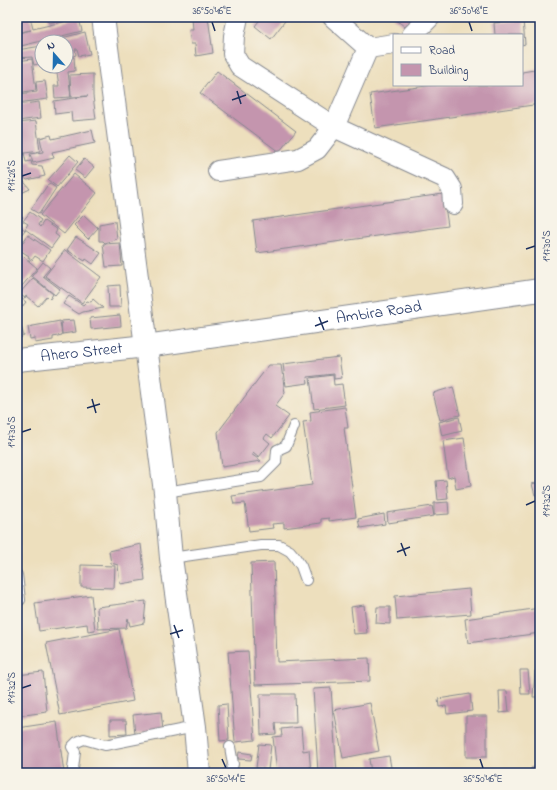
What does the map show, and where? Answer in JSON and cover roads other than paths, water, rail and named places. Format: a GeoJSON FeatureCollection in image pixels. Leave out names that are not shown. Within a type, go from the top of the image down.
{"type":"FeatureCollection","features":[{"type":"Feature","properties":{"kind":"street"},"geometry":{"type":"LineString","coordinates":[[102,17],[165,492],[171,558],[195,728],[199,773]]}},
{"type":"Feature","properties":{"kind":"street"},"geometry":{"type":"LineString","coordinates":[[238,17],[234,36],[233,54],[240,66],[334,127],[445,178],[452,189],[453,204]]}},
{"type":"Feature","properties":{"kind":"street"},"geometry":{"type":"LineString","coordinates":[[333,17],[368,48]]}},
{"type":"Feature","properties":{"kind":"street"},"geometry":{"type":"LineString","coordinates":[[413,34],[430,17]]}},
{"type":"Feature","properties":{"kind":"street"},"geometry":{"type":"LineString","coordinates":[[368,48],[393,44]]}},
{"type":"Feature","properties":{"kind":"street"},"geometry":{"type":"LineString","coordinates":[[218,171],[298,159],[317,149],[334,127],[368,48]]}},
{"type":"Feature","properties":{"kind":"street","name":"Ambira Road"},"geometry":{"type":"LineString","coordinates":[[146,346],[540,290]]}},
{"type":"Feature","properties":{"kind":"street","name":"Ahero Street"},"geometry":{"type":"LineString","coordinates":[[17,360],[146,346]]}},
{"type":"Feature","properties":{"kind":"lane"},"geometry":{"type":"LineString","coordinates":[[165,492],[261,477],[276,462],[277,450],[286,446],[294,426]]}},
{"type":"Feature","properties":{"kind":"lane"},"geometry":{"type":"LineString","coordinates":[[171,558],[261,545],[279,546],[290,551],[295,557],[301,566],[306,580]]}},
{"type":"Feature","properties":{"kind":"lane"},"geometry":{"type":"LineString","coordinates":[[17,575],[20,600]]}},
{"type":"Feature","properties":{"kind":"lane"},"geometry":{"type":"LineString","coordinates":[[73,773],[72,769],[75,752],[72,747],[84,739],[105,745],[195,728]]}},
{"type":"Feature","properties":{"kind":"lane"},"geometry":{"type":"LineString","coordinates":[[228,773],[231,771],[233,764],[230,747]]}}]}
